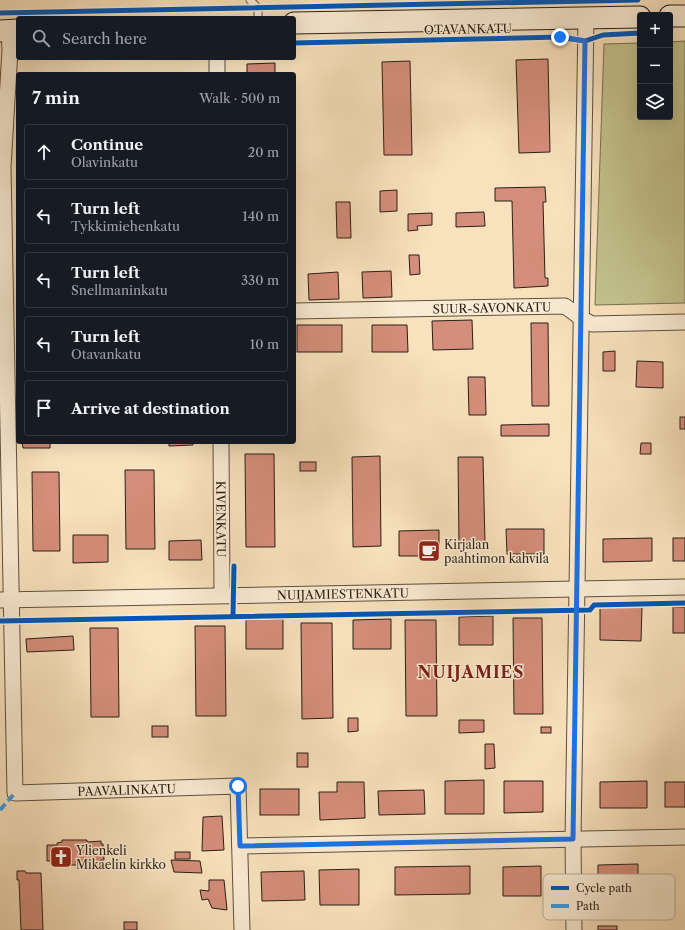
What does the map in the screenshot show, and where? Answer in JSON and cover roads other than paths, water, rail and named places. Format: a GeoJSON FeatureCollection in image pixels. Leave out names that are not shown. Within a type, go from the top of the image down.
{"type":"FeatureCollection","features":[{"type":"Feature","properties":{"kind":"main road"},"geometry":{"type":"LineString","coordinates":[[673,16],[685,16]]}},
{"type":"Feature","properties":{"kind":"main road","name":"OTAVANKATU"},"geometry":{"type":"LineString","coordinates":[[296,23],[637,17]]}},
{"type":"Feature","properties":{"kind":"street"},"geometry":{"type":"LineString","coordinates":[[573,874],[576,589],[586,18]]}},
{"type":"Feature","properties":{"kind":"street"},"geometry":{"type":"LineString","coordinates":[[6,599],[3,167],[10,50],[9,31]]}},
{"type":"Feature","properties":{"kind":"street"},"geometry":{"type":"LineString","coordinates":[[217,60],[217,72]]}},
{"type":"Feature","properties":{"kind":"street","name":"SUUR-SAVONKATU"},"geometry":{"type":"LineString","coordinates":[[296,311],[565,306],[592,324],[685,322]]}},
{"type":"Feature","properties":{"kind":"street","name":"KIVENKATU"},"geometry":{"type":"LineString","coordinates":[[221,444],[222,595]]}},
{"type":"Feature","properties":{"kind":"street","name":"NUIJAMIESTENKATU"},"geometry":{"type":"LineString","coordinates":[[6,599],[685,587]]}},
{"type":"Feature","properties":{"kind":"street","name":"PAAVALINKATU"},"geometry":{"type":"LineString","coordinates":[[6,599],[15,793],[238,786],[240,846]]}},
{"type":"Feature","properties":{"kind":"street"},"geometry":{"type":"LineString","coordinates":[[242,930],[240,846],[685,837]]}},
{"type":"Feature","properties":{"kind":"street"},"geometry":{"type":"LineString","coordinates":[[574,920],[574,930]]}},
{"type":"Feature","properties":{"kind":"lane"},"geometry":{"type":"LineString","coordinates":[[250,0],[258,8],[258,16]]}},
{"type":"Feature","properties":{"kind":"place","name":"Kirjalan paahtimon kahvila"},"geometry":{"type":"Point","coordinates":[429,551]}},
{"type":"Feature","properties":{"kind":"place","name":"Ylienkeli Mikaelin kirkko"},"geometry":{"type":"Point","coordinates":[61,857]}},
{"type":"Feature","properties":{"kind":"district","name":"NUIJAMIES"},"geometry":{"type":"Point","coordinates":[471,672]}}]}
